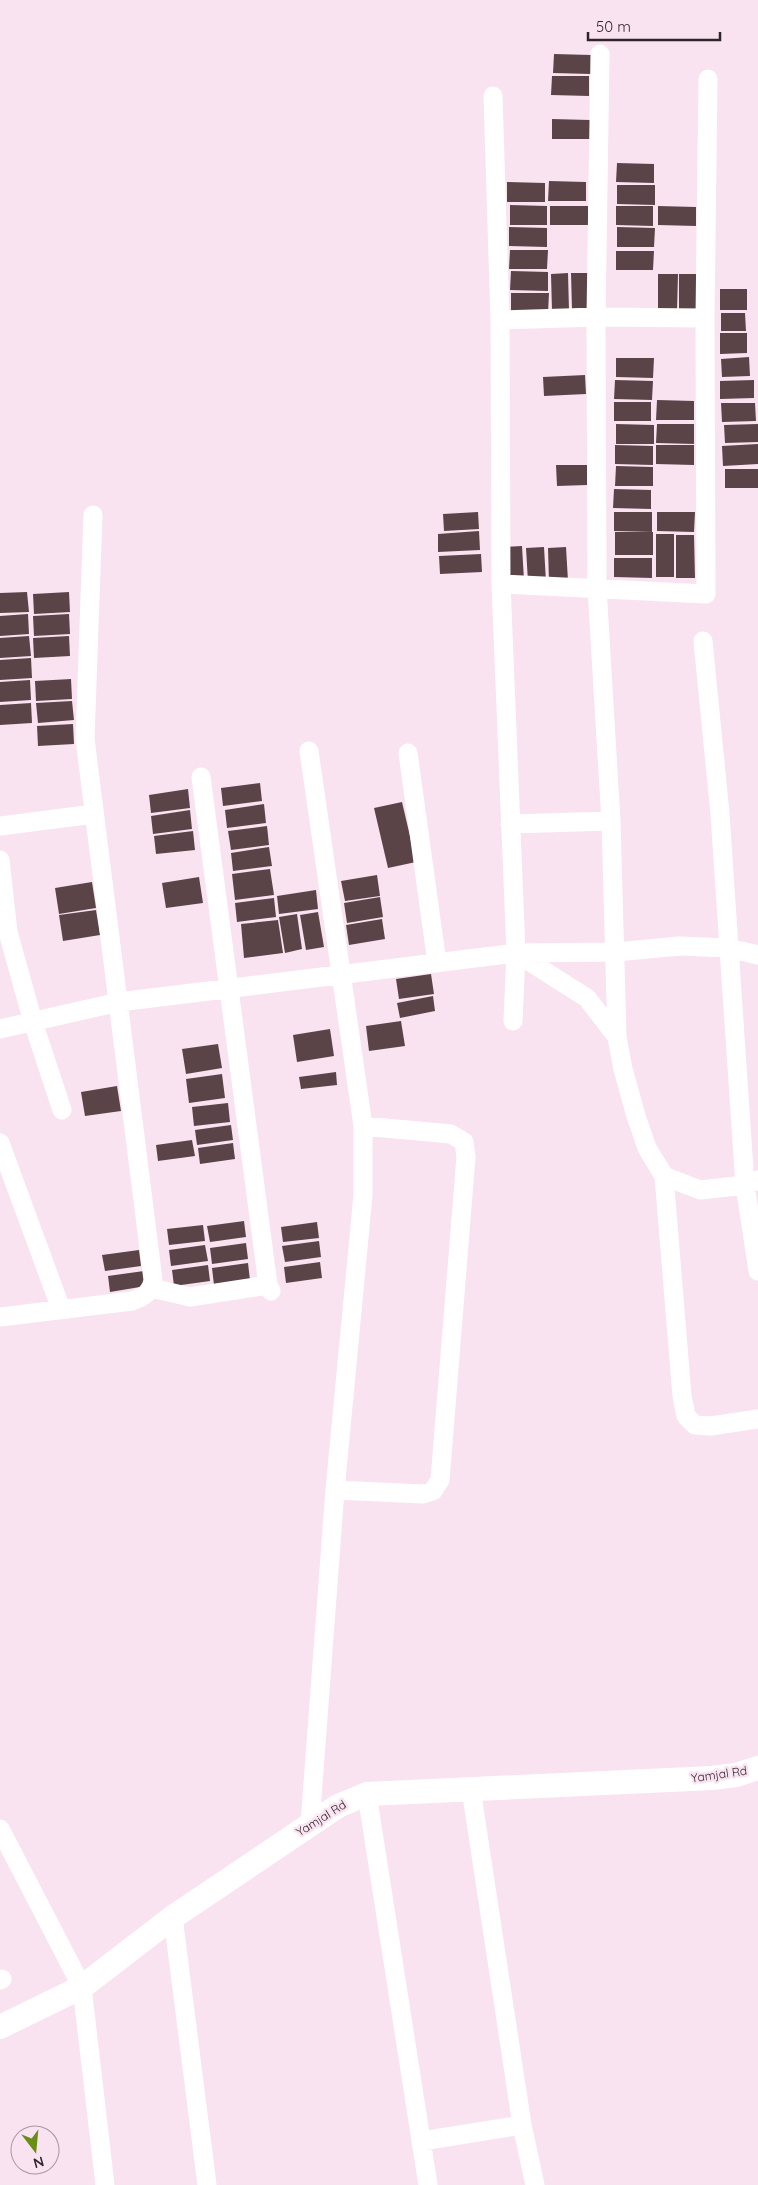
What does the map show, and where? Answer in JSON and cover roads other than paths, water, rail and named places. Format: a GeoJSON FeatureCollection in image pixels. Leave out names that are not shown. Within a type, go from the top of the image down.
{"type":"FeatureCollection","features":[{"type":"Feature","properties":{"kind":"main road","name":"Yamjal Rd"},"geometry":{"type":"LineString","coordinates":[[0,2027],[82,1987],[173,1917],[310,1824],[338,1806],[367,1794],[712,1778],[736,1775],[758,1768]]}},
{"type":"Feature","properties":{"kind":"street"},"geometry":{"type":"LineString","coordinates":[[600,54],[596,317],[597,588],[611,821],[617,1037],[623,1069],[636,1116],[647,1148],[664,1176],[682,1396],[686,1416],[695,1425],[710,1426],[758,1419]]}},
{"type":"Feature","properties":{"kind":"street"},"geometry":{"type":"LineString","coordinates":[[501,584],[706,594],[705,318],[708,80]]}},
{"type":"Feature","properties":{"kind":"street"},"geometry":{"type":"LineString","coordinates":[[494,96],[500,320],[501,584],[516,953],[513,1021]]}},
{"type":"Feature","properties":{"kind":"street"},"geometry":{"type":"LineString","coordinates":[[500,320],[596,317],[705,318]]}},
{"type":"Feature","properties":{"kind":"street"},"geometry":{"type":"LineString","coordinates":[[0,1317],[132,1301],[144,1296],[152,1288],[153,1280],[85,738],[93,515]]}},
{"type":"Feature","properties":{"kind":"street"},"geometry":{"type":"LineString","coordinates":[[703,641],[720,814],[729,948],[758,1271]]}},
{"type":"Feature","properties":{"kind":"street"},"geometry":{"type":"LineString","coordinates":[[309,751],[363,1126],[362,1196],[335,1490],[310,1824]]}},
{"type":"Feature","properties":{"kind":"street"},"geometry":{"type":"LineString","coordinates":[[408,753],[437,963]]}},
{"type":"Feature","properties":{"kind":"street"},"geometry":{"type":"LineString","coordinates":[[152,1288],[190,1297],[270,1288],[201,776]]}},
{"type":"Feature","properties":{"kind":"street"},"geometry":{"type":"LineString","coordinates":[[0,826],[94,814]]}},
{"type":"Feature","properties":{"kind":"street"},"geometry":{"type":"LineString","coordinates":[[510,824],[611,821]]}},
{"type":"Feature","properties":{"kind":"street"},"geometry":{"type":"LineString","coordinates":[[0,860],[8,932],[33,1022],[62,1110]]}},
{"type":"Feature","properties":{"kind":"street"},"geometry":{"type":"LineString","coordinates":[[0,1029],[119,1002],[516,953],[616,952],[679,946],[729,948],[758,955]]}},
{"type":"Feature","properties":{"kind":"street"},"geometry":{"type":"LineString","coordinates":[[516,953],[587,998],[617,1037]]}},
{"type":"Feature","properties":{"kind":"street"},"geometry":{"type":"LineString","coordinates":[[335,1490],[423,1494],[433,1491],[440,1480],[450,1334],[466,1157],[464,1142],[451,1134],[363,1126]]}},
{"type":"Feature","properties":{"kind":"street"},"geometry":{"type":"LineString","coordinates":[[0,1143],[61,1309]]}},
{"type":"Feature","properties":{"kind":"street"},"geometry":{"type":"LineString","coordinates":[[664,1176],[700,1190],[751,1183]]}},
{"type":"Feature","properties":{"kind":"street"},"geometry":{"type":"LineString","coordinates":[[471,1789],[522,2125],[535,2185]]}},
{"type":"Feature","properties":{"kind":"street"},"geometry":{"type":"LineString","coordinates":[[367,1794],[428,2185]]}},
{"type":"Feature","properties":{"kind":"street"},"geometry":{"type":"LineString","coordinates":[[0,1829],[82,1987],[105,2185]]}},
{"type":"Feature","properties":{"kind":"street"},"geometry":{"type":"LineString","coordinates":[[173,1917],[207,2185]]}},
{"type":"Feature","properties":{"kind":"street"},"geometry":{"type":"LineString","coordinates":[[422,2141],[522,2125]]}}]}
